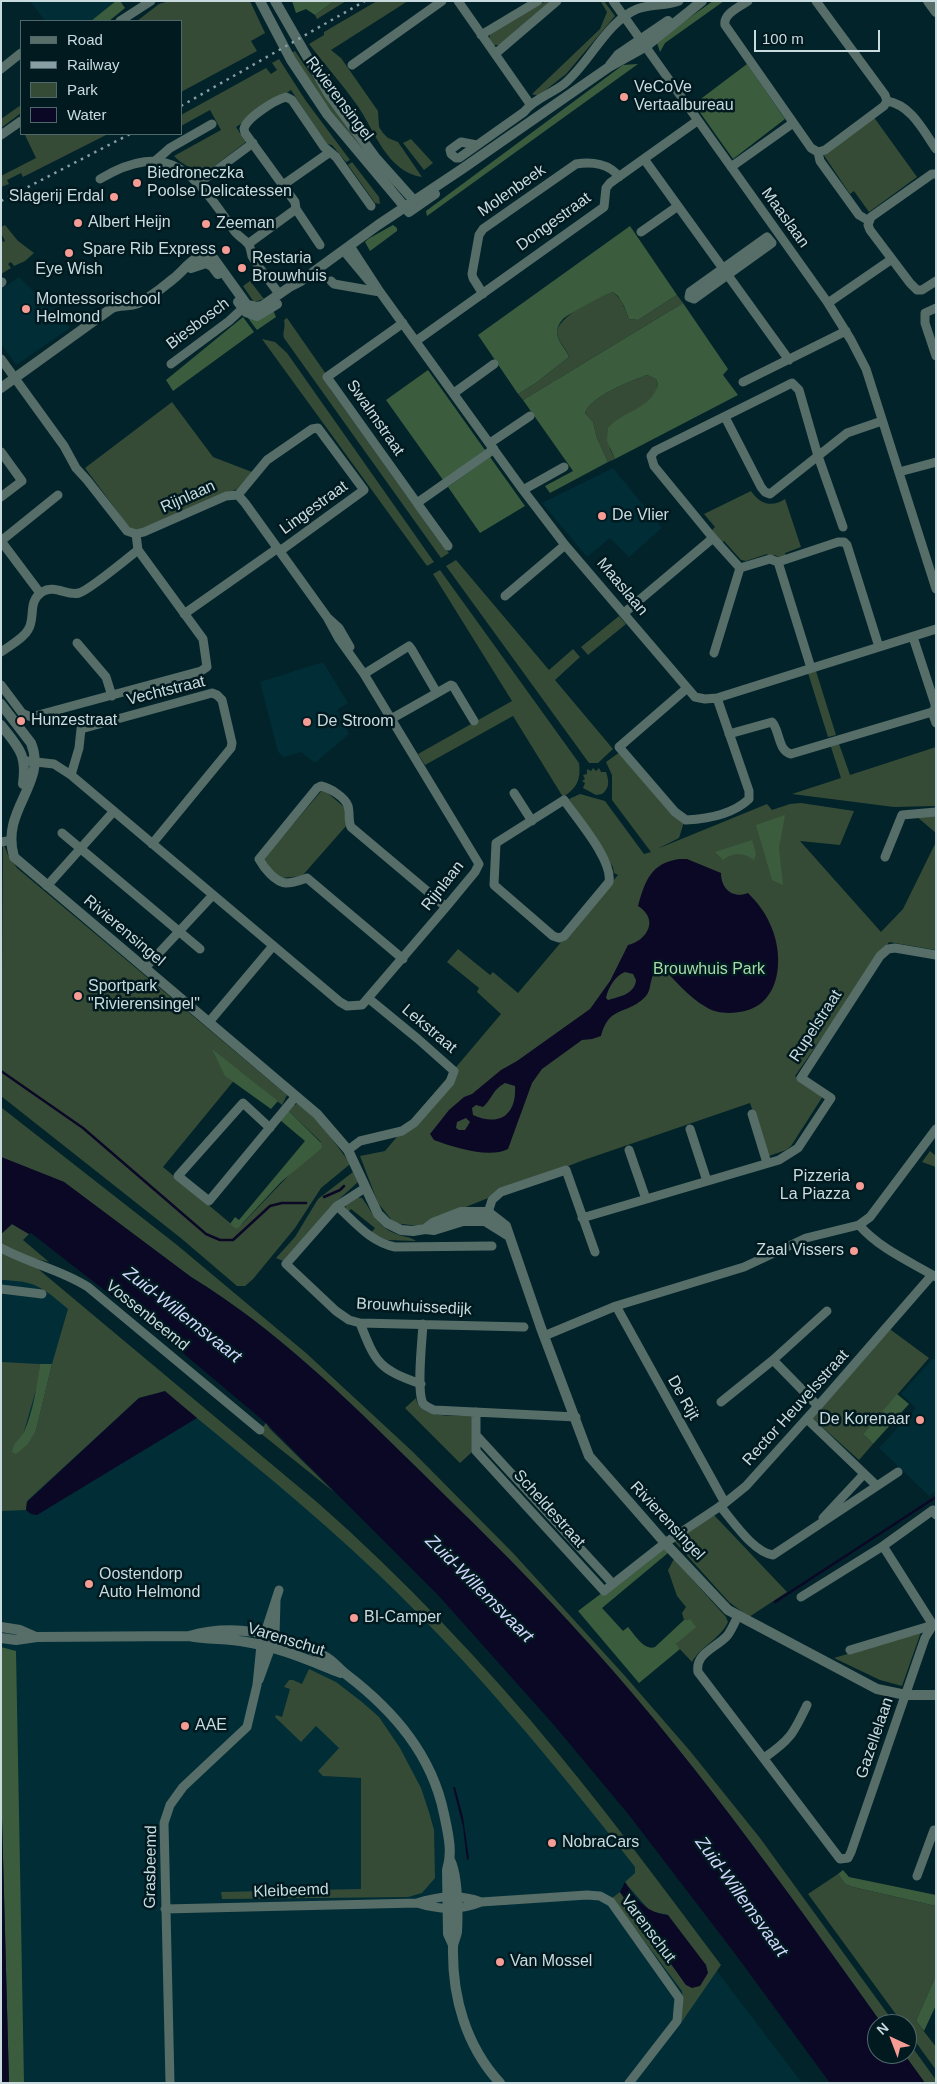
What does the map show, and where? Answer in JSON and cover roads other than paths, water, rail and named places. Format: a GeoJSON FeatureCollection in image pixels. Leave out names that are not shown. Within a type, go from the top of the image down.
{"type":"FeatureCollection","features":[{"type":"Feature","properties":{"kind":"street"},"geometry":{"type":"LineString","coordinates":[[122,20],[151,1]]}},
{"type":"Feature","properties":{"kind":"street","name":"Rivierensingel"},"geometry":{"type":"LineString","coordinates":[[260,1],[291,60],[327,114],[407,209]]}},
{"type":"Feature","properties":{"kind":"street","name":"Rivierensingel"},"geometry":{"type":"LineString","coordinates":[[275,1],[328,93],[375,157],[417,203]]}},
{"type":"Feature","properties":{"kind":"street"},"geometry":{"type":"LineString","coordinates":[[352,65],[442,1]]}},
{"type":"Feature","properties":{"kind":"street"},"geometry":{"type":"LineString","coordinates":[[458,1],[530,104]]}},
{"type":"Feature","properties":{"kind":"street"},"geometry":{"type":"LineString","coordinates":[[482,34],[538,1]]}},
{"type":"Feature","properties":{"kind":"street"},"geometry":{"type":"LineString","coordinates":[[495,54],[557,1]]}},
{"type":"Feature","properties":{"kind":"street","name":"Maaslaan"},"geometry":{"type":"LineString","coordinates":[[612,1],[828,303],[846,331],[866,369],[936,589]]}},
{"type":"Feature","properties":{"kind":"street"},"geometry":{"type":"LineString","coordinates":[[477,145],[524,112],[530,104],[540,101],[565,83],[611,28],[625,18],[637,10],[679,1]]}},
{"type":"Feature","properties":{"kind":"street"},"geometry":{"type":"LineString","coordinates":[[407,209],[608,67],[618,55],[642,43],[666,22],[702,1]]}},
{"type":"Feature","properties":{"kind":"street"},"geometry":{"type":"LineString","coordinates":[[748,1],[726,16],[724,20],[725,26],[811,148],[818,152],[825,150],[877,112],[887,101],[885,95],[816,1]]}},
{"type":"Feature","properties":{"kind":"street"},"geometry":{"type":"LineString","coordinates":[[928,1],[936,11]]}},
{"type":"Feature","properties":{"kind":"street"},"geometry":{"type":"LineString","coordinates":[[1,68],[20,53]]}},
{"type":"Feature","properties":{"kind":"street"},"geometry":{"type":"LineString","coordinates":[[320,245],[296,209],[295,202],[245,133],[245,124],[278,99],[286,97],[292,100],[324,147],[336,157],[371,206]]}},
{"type":"Feature","properties":{"kind":"street"},"geometry":{"type":"LineString","coordinates":[[887,101],[896,102],[908,110],[936,148]]}},
{"type":"Feature","properties":{"kind":"street","name":"Dongestraat"},"geometry":{"type":"LineString","coordinates":[[416,341],[483,294],[501,278],[604,207],[606,188],[698,121]]}},
{"type":"Feature","properties":{"kind":"street"},"geometry":{"type":"LineString","coordinates":[[1,135],[20,122]]}},
{"type":"Feature","properties":{"kind":"street"},"geometry":{"type":"LineString","coordinates":[[730,167],[793,122]]}},
{"type":"Feature","properties":{"kind":"street"},"geometry":{"type":"LineString","coordinates":[[154,162],[170,148],[212,124]]}},
{"type":"Feature","properties":{"kind":"street"},"geometry":{"type":"LineString","coordinates":[[199,183],[253,143]]}},
{"type":"Feature","properties":{"kind":"street"},"geometry":{"type":"LineString","coordinates":[[283,185],[330,152]]}},
{"type":"Feature","properties":{"kind":"street"},"geometry":{"type":"LineString","coordinates":[[818,152],[820,161],[859,215],[869,221]]}},
{"type":"Feature","properties":{"kind":"street"},"geometry":{"type":"LineString","coordinates":[[644,159],[788,360]]}},
{"type":"Feature","properties":{"kind":"street"},"geometry":{"type":"LineString","coordinates":[[100,179],[119,168],[137,162],[170,164],[199,183],[237,235],[248,244],[251,254],[281,296]]}},
{"type":"Feature","properties":{"kind":"street","name":"Molenbeek"},"geometry":{"type":"LineString","coordinates":[[483,294],[472,274],[479,235],[483,229],[576,164],[584,162],[608,167],[614,170],[619,177]]}},
{"type":"Feature","properties":{"kind":"street"},"geometry":{"type":"LineString","coordinates":[[869,221],[932,174],[936,174]]}},
{"type":"Feature","properties":{"kind":"street"},"geometry":{"type":"LineString","coordinates":[[641,232],[678,206]]}},
{"type":"Feature","properties":{"kind":"street"},"geometry":{"type":"LineString","coordinates":[[248,244],[296,209]]}},
{"type":"Feature","properties":{"kind":"street","name":"Biesbosch"},"geometry":{"type":"LineString","coordinates":[[15,378],[112,308],[140,303],[181,273],[202,263],[214,268],[251,316],[267,312],[281,296],[301,281],[407,209]]}},
{"type":"Feature","properties":{"kind":"street"},"geometry":{"type":"LineString","coordinates":[[869,221],[870,230],[917,290],[922,290],[936,281]]}},
{"type":"Feature","properties":{"kind":"street"},"geometry":{"type":"LineString","coordinates":[[767,237],[772,243],[725,272],[767,237]]}},
{"type":"Feature","properties":{"kind":"street","name":"Maaslaan"},"geometry":{"type":"LineString","coordinates":[[351,246],[380,292],[522,490],[565,545],[695,697],[705,699],[717,698],[936,629]]}},
{"type":"Feature","properties":{"kind":"street"},"geometry":{"type":"LineString","coordinates":[[828,303],[892,259]]}},
{"type":"Feature","properties":{"kind":"street"},"geometry":{"type":"LineString","coordinates":[[331,280],[334,284],[380,292]]}},
{"type":"Feature","properties":{"kind":"street","name":"Biesbosch"},"geometry":{"type":"LineString","coordinates":[[170,364],[229,321],[245,306]]}},
{"type":"Feature","properties":{"kind":"street"},"geometry":{"type":"LineString","coordinates":[[936,308],[925,313],[925,323],[936,356]]}},
{"type":"Feature","properties":{"kind":"street","name":"Swalmstraat"},"geometry":{"type":"LineString","coordinates":[[403,323],[327,377],[448,546]]}},
{"type":"Feature","properties":{"kind":"street"},"geometry":{"type":"LineString","coordinates":[[743,382],[846,331]]}},
{"type":"Feature","properties":{"kind":"street"},"geometry":{"type":"LineString","coordinates":[[1,359],[67,451],[76,468],[88,480],[120,524],[127,531],[136,534],[138,550],[203,639],[207,667],[201,671],[31,717],[22,713],[1,685]]}},
{"type":"Feature","properties":{"kind":"street"},"geometry":{"type":"LineString","coordinates":[[454,393],[494,364]]}},
{"type":"Feature","properties":{"kind":"street"},"geometry":{"type":"LineString","coordinates":[[1,388],[15,378]]}},
{"type":"Feature","properties":{"kind":"street"},"geometry":{"type":"LineString","coordinates":[[740,568],[654,466],[651,456],[655,451],[792,383],[799,390],[818,456],[843,527]]}},
{"type":"Feature","properties":{"kind":"street"},"geometry":{"type":"LineString","coordinates":[[417,503],[530,416]]}},
{"type":"Feature","properties":{"kind":"street"},"geometry":{"type":"LineString","coordinates":[[725,417],[765,492],[770,494],[847,433],[882,422]]}},
{"type":"Feature","properties":{"kind":"street","name":"Lingestraat"},"geometry":{"type":"LineString","coordinates":[[238,496],[267,460],[312,429],[318,428],[364,490],[279,550]]}},
{"type":"Feature","properties":{"kind":"street"},"geometry":{"type":"LineString","coordinates":[[1,452],[22,481],[1,498]]}},
{"type":"Feature","properties":{"kind":"street"},"geometry":{"type":"LineString","coordinates":[[900,472],[936,462]]}},
{"type":"Feature","properties":{"kind":"street"},"geometry":{"type":"LineString","coordinates":[[522,490],[564,467]]}},
{"type":"Feature","properties":{"kind":"street"},"geometry":{"type":"LineString","coordinates":[[40,593],[1,541],[58,494]]}},
{"type":"Feature","properties":{"kind":"street","name":"Rijnlaan"},"geometry":{"type":"LineString","coordinates":[[29,761],[54,764],[71,775],[212,896],[346,1006],[362,1004],[368,998],[475,872],[478,864],[364,674],[339,639],[328,617],[238,496],[226,496],[136,534]]}},
{"type":"Feature","properties":{"kind":"street"},"geometry":{"type":"LineString","coordinates":[[624,613],[713,538]]}},
{"type":"Feature","properties":{"kind":"street"},"geometry":{"type":"LineString","coordinates":[[740,568],[770,559],[778,562],[838,542],[844,542],[847,546],[879,647]]}},
{"type":"Feature","properties":{"kind":"street"},"geometry":{"type":"LineString","coordinates":[[505,596],[565,545]]}},
{"type":"Feature","properties":{"kind":"street"},"geometry":{"type":"LineString","coordinates":[[1,652],[30,629],[32,605],[40,593],[53,588],[69,593],[83,591],[138,550]]}},
{"type":"Feature","properties":{"kind":"street"},"geometry":{"type":"LineString","coordinates":[[184,614],[279,550]]}},
{"type":"Feature","properties":{"kind":"street"},"geometry":{"type":"LineString","coordinates":[[778,562],[811,668]]}},
{"type":"Feature","properties":{"kind":"street"},"geometry":{"type":"LineString","coordinates":[[714,653],[740,568]]}},
{"type":"Feature","properties":{"kind":"street"},"geometry":{"type":"LineString","coordinates":[[912,637],[934,706],[936,723]]}},
{"type":"Feature","properties":{"kind":"street"},"geometry":{"type":"LineString","coordinates":[[77,643],[106,677],[112,696]]}},
{"type":"Feature","properties":{"kind":"street"},"geometry":{"type":"LineString","coordinates":[[364,674],[409,646],[437,693]]}},
{"type":"Feature","properties":{"kind":"street"},"geometry":{"type":"LineString","coordinates":[[391,719],[451,685],[474,721]]}},
{"type":"Feature","properties":{"kind":"street"},"geometry":{"type":"LineString","coordinates":[[686,688],[619,747],[675,812],[686,820],[721,814],[742,806],[749,799],[749,791],[717,698]]}},
{"type":"Feature","properties":{"kind":"street","name":"Vechtstraat"},"geometry":{"type":"LineString","coordinates":[[71,775],[79,748],[81,728],[212,693],[217,695],[222,700],[232,743],[231,748],[152,844]]}},
{"type":"Feature","properties":{"kind":"street","name":"Rivierensingel"},"geometry":{"type":"LineString","coordinates":[[1,704],[31,743],[34,750],[29,761],[23,787],[7,822],[4,842],[14,857],[317,1114],[348,1150],[378,1214],[387,1223],[401,1230],[413,1231],[425,1229],[433,1223],[462,1212],[487,1217],[506,1226],[544,1336],[576,1417],[589,1456],[665,1543],[728,1610],[877,1688],[906,1695],[936,1695]]}},
{"type":"Feature","properties":{"kind":"street"},"geometry":{"type":"LineString","coordinates":[[729,734],[772,722],[776,727],[782,747],[786,753],[791,754],[934,706]]}},
{"type":"Feature","properties":{"kind":"street"},"geometry":{"type":"LineString","coordinates":[[1,725],[29,761]]}},
{"type":"Feature","properties":{"kind":"street"},"geometry":{"type":"LineString","coordinates":[[403,959],[307,878],[287,883],[281,882],[265,870],[259,860],[317,788],[321,786],[328,788],[345,802],[348,808],[349,825],[446,907]]}},
{"type":"Feature","properties":{"kind":"street"},"geometry":{"type":"LineString","coordinates":[[514,793],[532,821]]}},
{"type":"Feature","properties":{"kind":"street"},"geometry":{"type":"LineString","coordinates":[[564,800],[597,848],[610,875],[609,882],[564,936],[559,938],[553,936],[494,885],[494,866],[496,842],[564,800]]}},
{"type":"Feature","properties":{"kind":"street"},"geometry":{"type":"LineString","coordinates":[[47,886],[114,812]]}},
{"type":"Feature","properties":{"kind":"street"},"geometry":{"type":"LineString","coordinates":[[885,858],[902,815],[936,812]]}},
{"type":"Feature","properties":{"kind":"street"},"geometry":{"type":"LineString","coordinates":[[62,833],[200,949]]}},
{"type":"Feature","properties":{"kind":"street"},"geometry":{"type":"LineString","coordinates":[[478,864],[494,866]]}},
{"type":"Feature","properties":{"kind":"street"},"geometry":{"type":"LineString","coordinates":[[146,968],[212,896]]}},
{"type":"Feature","properties":{"kind":"street"},"geometry":{"type":"LineString","coordinates":[[209,1022],[273,946]]}},
{"type":"Feature","properties":{"kind":"street","name":"Rupelstraat"},"geometry":{"type":"LineString","coordinates":[[582,1218],[779,1160],[798,1148],[831,1098],[801,1078],[880,956],[888,949],[895,948],[936,956]]}},
{"type":"Feature","properties":{"kind":"street","name":"Lekstraat"},"geometry":{"type":"LineString","coordinates":[[348,1150],[360,1141],[402,1131],[414,1123],[450,1082],[454,1071],[368,998]]}},
{"type":"Feature","properties":{"kind":"street"},"geometry":{"type":"LineString","coordinates":[[270,1128],[243,1103],[178,1176],[208,1201],[270,1128],[296,1096]]}},
{"type":"Feature","properties":{"kind":"street"},"geometry":{"type":"LineString","coordinates":[[752,1114],[767,1163]]}},
{"type":"Feature","properties":{"kind":"street"},"geometry":{"type":"LineString","coordinates":[[544,1336],[616,1306],[744,1267],[806,1238],[859,1225],[876,1209],[936,1129]]}},
{"type":"Feature","properties":{"kind":"street"},"geometry":{"type":"LineString","coordinates":[[690,1130],[707,1181]]}},
{"type":"Feature","properties":{"kind":"street"},"geometry":{"type":"LineString","coordinates":[[629,1150],[646,1199]]}},
{"type":"Feature","properties":{"kind":"street"},"geometry":{"type":"LineString","coordinates":[[487,1217],[492,1200],[501,1192],[566,1170],[595,1252]]}},
{"type":"Feature","properties":{"kind":"street","name":"Brouwhuissedijk"},"geometry":{"type":"LineString","coordinates":[[365,1188],[337,1206],[286,1264],[336,1311],[349,1320],[360,1323],[524,1327]]}},
{"type":"Feature","properties":{"kind":"street"},"geometry":{"type":"LineString","coordinates":[[337,1206],[370,1237],[385,1245],[395,1247],[492,1246]]}},
{"type":"Feature","properties":{"kind":"street"},"geometry":{"type":"LineString","coordinates":[[859,1225],[869,1236],[891,1252],[934,1276]]}},
{"type":"Feature","properties":{"kind":"street","name":"Vossenbeemd"},"geometry":{"type":"LineString","coordinates":[[1,1248],[30,1262],[70,1276],[88,1287],[260,1430]]}},
{"type":"Feature","properties":{"kind":"street","name":"Rector Heuvelsstraat"},"geometry":{"type":"LineString","coordinates":[[665,1543],[722,1505],[746,1486],[934,1276]]}},
{"type":"Feature","properties":{"kind":"street"},"geometry":{"type":"LineString","coordinates":[[1,1289],[42,1294]]}},
{"type":"Feature","properties":{"kind":"street","name":"De Rijt"},"geometry":{"type":"LineString","coordinates":[[616,1306],[722,1505],[756,1547],[765,1554],[773,1555],[814,1528]]}},
{"type":"Feature","properties":{"kind":"street"},"geometry":{"type":"LineString","coordinates":[[721,1402],[773,1360],[827,1312]]}},
{"type":"Feature","properties":{"kind":"street"},"geometry":{"type":"LineString","coordinates":[[360,1323],[371,1351],[384,1368],[421,1384]]}},
{"type":"Feature","properties":{"kind":"street"},"geometry":{"type":"LineString","coordinates":[[423,1324],[421,1384],[424,1404],[434,1410],[576,1417]]}},
{"type":"Feature","properties":{"kind":"street"},"geometry":{"type":"LineString","coordinates":[[773,1360],[818,1406]]}},
{"type":"Feature","properties":{"kind":"street","name":"Scheldestraat"},"geometry":{"type":"LineString","coordinates":[[476,1412],[476,1451],[604,1591],[665,1543]]}},
{"type":"Feature","properties":{"kind":"street"},"geometry":{"type":"LineString","coordinates":[[807,1419],[877,1486]]}},
{"type":"Feature","properties":{"kind":"street"},"geometry":{"type":"LineString","coordinates":[[814,1528],[898,1472]]}},
{"type":"Feature","properties":{"kind":"street"},"geometry":{"type":"LineString","coordinates":[[814,1528],[864,1474]]}},
{"type":"Feature","properties":{"kind":"street"},"geometry":{"type":"LineString","coordinates":[[801,1597],[883,1546],[933,1510],[936,1515]]}},
{"type":"Feature","properties":{"kind":"street"},"geometry":{"type":"LineString","coordinates":[[850,1650],[934,1624],[883,1546]]}},
{"type":"Feature","properties":{"kind":"street","name":"Varenschut"},"geometry":{"type":"LineString","coordinates":[[264,1633],[277,1594],[275,1636]]}},
{"type":"Feature","properties":{"kind":"street"},"geometry":{"type":"LineString","coordinates":[[738,1616],[727,1636],[700,1657],[696,1664],[698,1672],[764,1758],[784,1744],[791,1736],[807,1705]]}},
{"type":"Feature","properties":{"kind":"street","name":"Gazellelaan"},"geometry":{"type":"LineString","coordinates":[[764,1758],[840,1859],[848,1858],[925,1638],[934,1624]]}},
{"type":"Feature","properties":{"kind":"street","name":"Varenschut"},"geometry":{"type":"LineString","coordinates":[[1,1627],[20,1630],[37,1637]]}},
{"type":"Feature","properties":{"kind":"street","name":"Varenschut"},"geometry":{"type":"LineString","coordinates":[[189,1636],[205,1632],[247,1631],[264,1633],[325,1656],[378,1700],[421,1754],[434,1777],[441,1799],[450,1860],[455,1869],[452,1903],[457,1934],[453,1945],[457,1994],[469,2035],[480,2058],[500,2083]]}},
{"type":"Feature","properties":{"kind":"street","name":"Grasbeemd"},"geometry":{"type":"LineString","coordinates":[[170,2083],[164,1823],[170,1805],[183,1787],[248,1727],[257,1685],[264,1633]]}},
{"type":"Feature","properties":{"kind":"street","name":"Varenschut"},"geometry":{"type":"LineString","coordinates":[[1,1638],[16,1640],[37,1637],[189,1636],[261,1645],[345,1674]]}},
{"type":"Feature","properties":{"kind":"street","name":"Grasbeemd"},"geometry":{"type":"LineString","coordinates":[[257,1685],[275,1636]]}},
{"type":"Feature","properties":{"kind":"street"},"geometry":{"type":"LineString","coordinates":[[917,1876],[934,1830],[936,1830]]}},
{"type":"Feature","properties":{"kind":"street","name":"Varenschut"},"geometry":{"type":"LineString","coordinates":[[452,1903],[468,1907],[481,1902],[587,1895],[600,1896],[611,1902],[679,1998],[677,2021],[629,2083]]}},
{"type":"Feature","properties":{"kind":"street","name":"Kleibeemd"},"geometry":{"type":"LineString","coordinates":[[165,1909],[417,1902],[432,1898],[452,1903]]}},
{"type":"Feature","properties":{"kind":"water"},"geometry":{"type":"Polygon","coordinates":[[[687,859],[721,873],[723,884],[729,891],[737,895],[748,893],[763,911],[775,936],[778,950],[776,978],[772,990],[764,1001],[753,1008],[739,1012],[713,1011],[693,998],[661,966],[653,974],[649,992],[646,996],[636,1004],[613,1015],[604,1026],[601,1036],[582,1040],[542,1069],[532,1083],[508,1149],[491,1153],[471,1151],[434,1140],[430,1134],[449,1110],[464,1097],[472,1094],[501,1070],[517,1061],[590,1009],[610,981],[628,945],[641,939],[648,929],[648,917],[638,906],[651,875],[656,869],[669,861],[687,859]],[[625,972],[618,976],[610,986],[606,998],[608,1000],[617,998],[633,989],[636,980],[633,974],[625,972]],[[505,1083],[501,1085],[483,1107],[476,1105],[472,1108],[473,1115],[491,1120],[504,1116],[509,1111],[515,1096],[515,1086],[505,1083]],[[466,1118],[457,1122],[456,1128],[465,1130],[470,1122],[466,1118]]]}},
{"type":"Feature","properties":{"kind":"water","name":"Zuid-Willemsvaart"},"geometry":{"type":"Polygon","coordinates":[[[1,1157],[64,1182],[191,1277],[251,1318],[335,1389],[493,1543],[551,1603],[612,1670],[693,1768],[771,1869],[875,2014],[867,2014],[867,2064],[911,2064],[925,2083],[830,2083],[733,1951],[629,1815],[554,1725],[438,1595],[266,1423],[158,1332],[31,1233],[29,1234],[12,1224],[1,1234],[1,1157]]]}},
{"type":"Feature","properties":{"kind":"water"},"geometry":{"type":"Polygon","coordinates":[[[165,1391],[197,1418],[37,1515],[31,1514],[26,1510],[27,1502],[139,1398],[165,1391]]]}},
{"type":"Feature","properties":{"kind":"water"},"geometry":{"type":"Polygon","coordinates":[[[1,1782],[9,2083],[1,2083],[1,1782]]]}},
{"type":"Feature","properties":{"kind":"water"},"geometry":{"type":"Polygon","coordinates":[[[453,1787],[455,1787],[463,1817],[469,1859],[467,1860],[463,1827],[453,1787]]]}},
{"type":"Feature","properties":{"kind":"water"},"geometry":{"type":"Polygon","coordinates":[[[625,1882],[643,1905],[654,1912],[668,1915],[706,1965],[708,1973],[700,1986],[692,1988],[686,1985],[620,1892],[625,1882]]]}},
{"type":"Feature","properties":{"kind":"waterway"},"geometry":{"type":"LineString","coordinates":[[1,1071],[83,1128],[206,1234],[220,1240],[233,1240],[270,1206],[282,1203],[306,1203]]}},
{"type":"Feature","properties":{"kind":"waterway"},"geometry":{"type":"LineString","coordinates":[[324,1197],[340,1190],[344,1186]]}},
{"type":"Feature","properties":{"kind":"waterway"},"geometry":{"type":"LineString","coordinates":[[775,1602],[936,1497]]}},
{"type":"Feature","properties":{"kind":"railway"},"geometry":{"type":"LineString","coordinates":[[182,105],[365,1]]}},
{"type":"Feature","properties":{"kind":"railway"},"geometry":{"type":"LineString","coordinates":[[1,201],[128,135]]}},
{"type":"Feature","properties":{"kind":"place","name":"VeCoVe Vertaalbureau"},"geometry":{"type":"Point","coordinates":[624,97]}},
{"type":"Feature","properties":{"kind":"place","name":"Biedroneczka Poolse Delicatessen"},"geometry":{"type":"Point","coordinates":[137,183]}},
{"type":"Feature","properties":{"kind":"place","name":"Slagerij Erdal"},"geometry":{"type":"Point","coordinates":[114,197]}},
{"type":"Feature","properties":{"kind":"place","name":"Albert Heijn"},"geometry":{"type":"Point","coordinates":[78,223]}},
{"type":"Feature","properties":{"kind":"place","name":"Zeeman"},"geometry":{"type":"Point","coordinates":[206,224]}},
{"type":"Feature","properties":{"kind":"place","name":"Spare Rib Express"},"geometry":{"type":"Point","coordinates":[226,250]}},
{"type":"Feature","properties":{"kind":"place","name":"Eye Wish"},"geometry":{"type":"Point","coordinates":[69,253]}},
{"type":"Feature","properties":{"kind":"place","name":"Restaria Brouwhuis"},"geometry":{"type":"Point","coordinates":[242,268]}},
{"type":"Feature","properties":{"kind":"place","name":"Montessorischool Helmond"},"geometry":{"type":"Point","coordinates":[26,309]}},
{"type":"Feature","properties":{"kind":"place","name":"De Vlier"},"geometry":{"type":"Point","coordinates":[602,516]}},
{"type":"Feature","properties":{"kind":"place","name":"Hunzestraat"},"geometry":{"type":"Point","coordinates":[21,721]}},
{"type":"Feature","properties":{"kind":"place","name":"De Stroom"},"geometry":{"type":"Point","coordinates":[307,722]}},
{"type":"Feature","properties":{"kind":"place","name":"Sportpark \"Rivierensingel\""},"geometry":{"type":"Point","coordinates":[78,996]}},
{"type":"Feature","properties":{"kind":"place","name":"Pizzeria La Piazza"},"geometry":{"type":"Point","coordinates":[860,1186]}},
{"type":"Feature","properties":{"kind":"place","name":"Zaal Vissers"},"geometry":{"type":"Point","coordinates":[854,1251]}},
{"type":"Feature","properties":{"kind":"place","name":"De Korenaar"},"geometry":{"type":"Point","coordinates":[920,1420]}},
{"type":"Feature","properties":{"kind":"place","name":"Oostendorp Auto Helmond"},"geometry":{"type":"Point","coordinates":[89,1584]}},
{"type":"Feature","properties":{"kind":"place","name":"BI-Camper"},"geometry":{"type":"Point","coordinates":[354,1618]}},
{"type":"Feature","properties":{"kind":"place","name":"AAE"},"geometry":{"type":"Point","coordinates":[185,1726]}},
{"type":"Feature","properties":{"kind":"place","name":"NobraCars"},"geometry":{"type":"Point","coordinates":[552,1843]}},
{"type":"Feature","properties":{"kind":"place","name":"Van Mossel"},"geometry":{"type":"Point","coordinates":[500,1962]}},
{"type":"Feature","properties":{"kind":"park label","name":"Brouwhuis Park"},"geometry":{"type":"Point","coordinates":[709,970]}}]}
